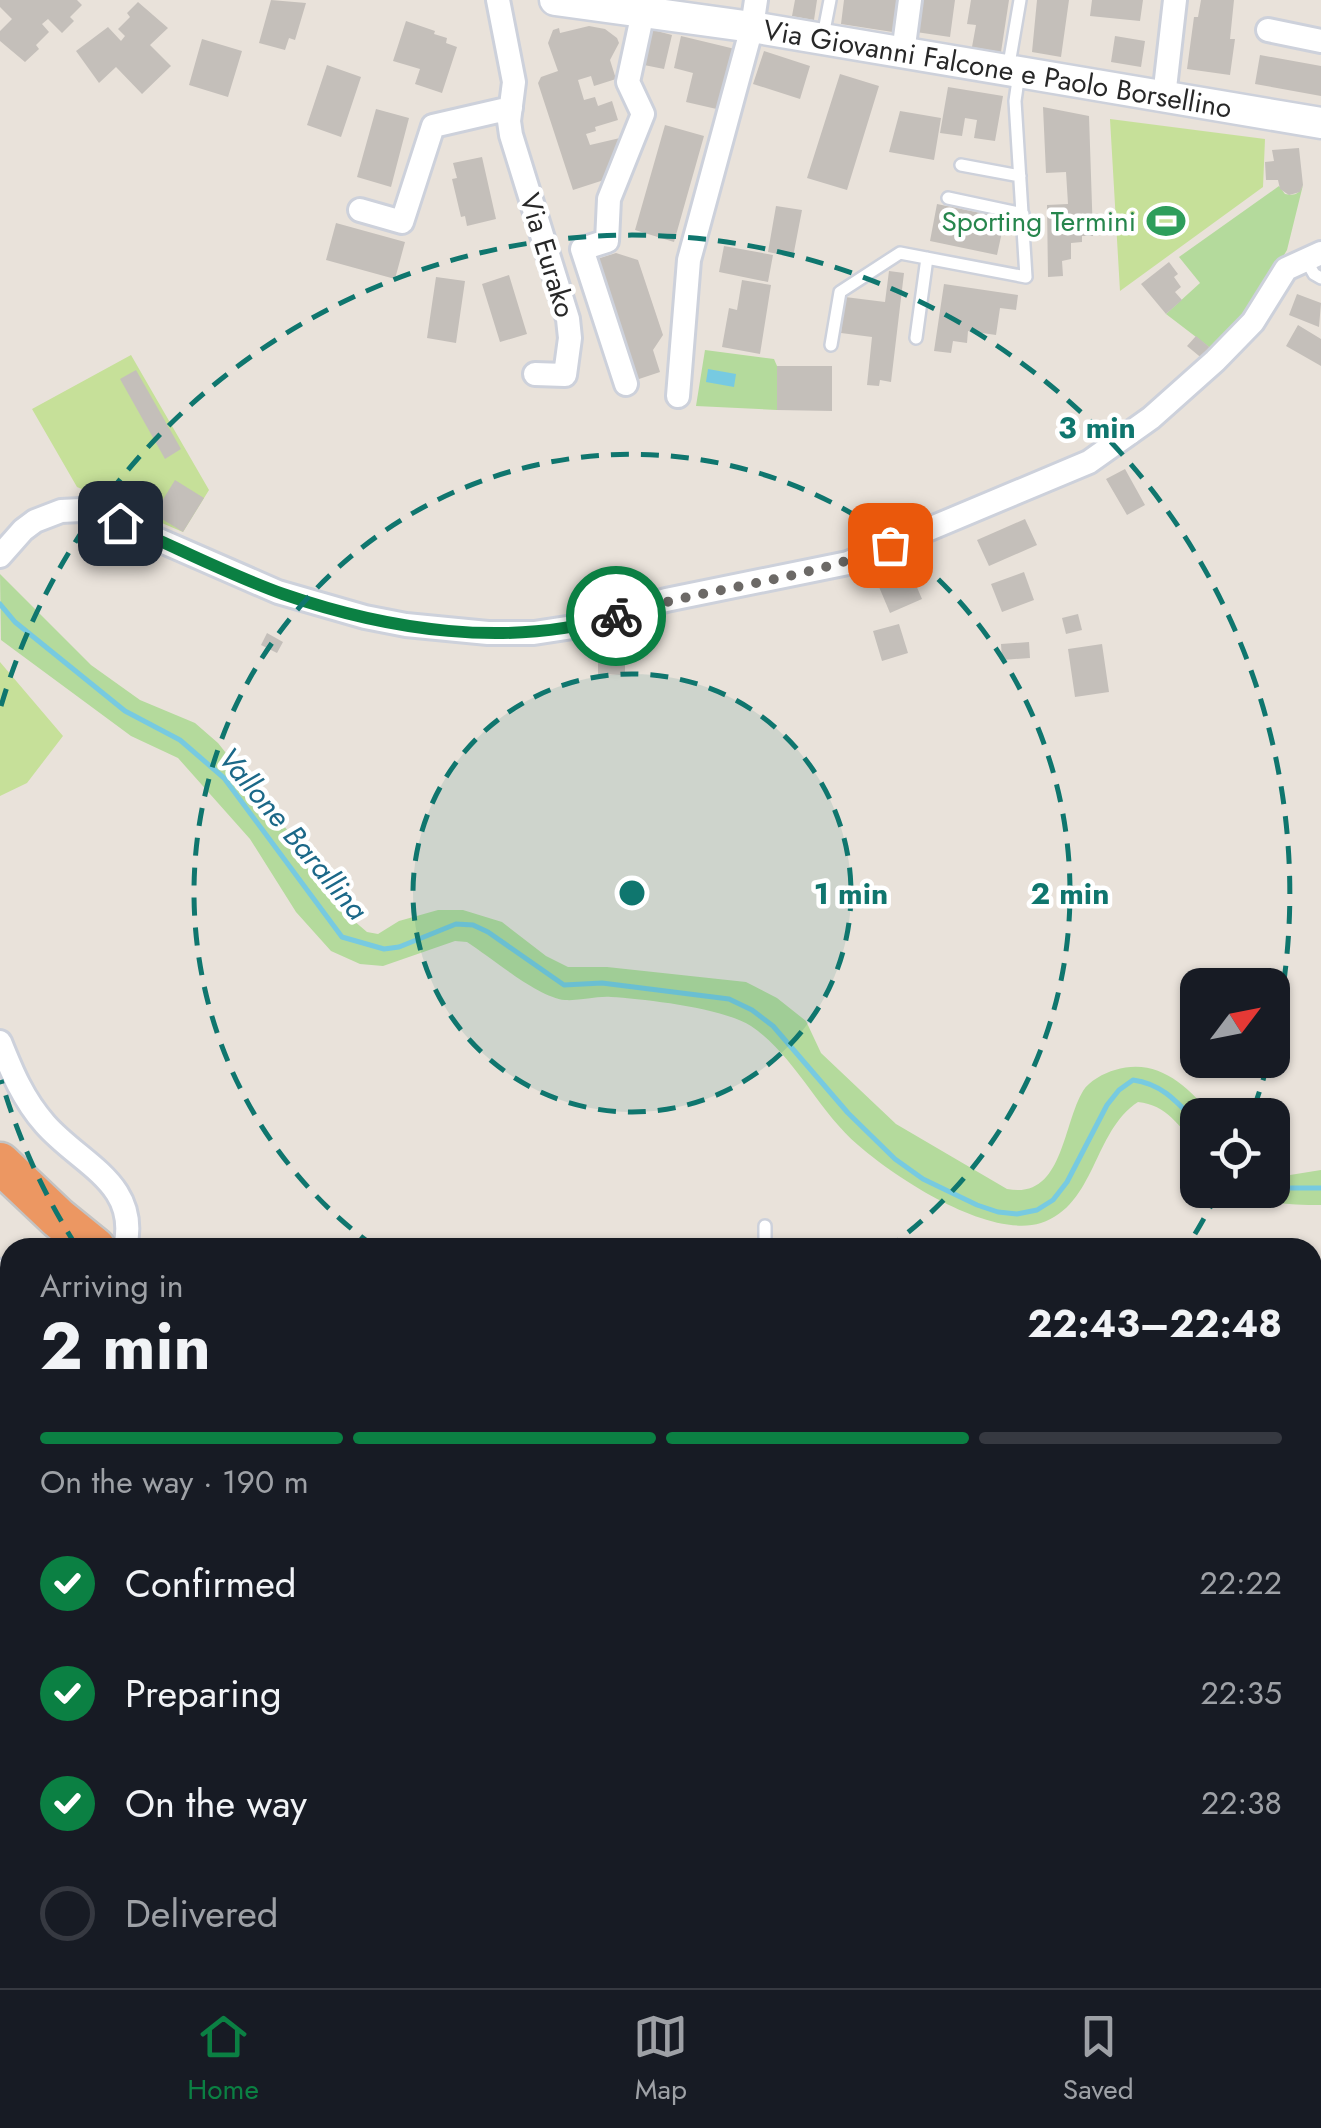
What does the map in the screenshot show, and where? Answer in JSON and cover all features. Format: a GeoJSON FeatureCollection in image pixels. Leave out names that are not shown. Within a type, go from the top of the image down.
{"type":"FeatureCollection","features":[{"type":"Feature","properties":{"kind":"highway"},"geometry":{"type":"LineString","coordinates":[[0,1148],[26,1175],[72,1238]]}},
{"type":"Feature","properties":{"kind":"highway"},"geometry":{"type":"LineString","coordinates":[[0,1163],[72,1238]]}},
{"type":"Feature","properties":{"kind":"highway"},"geometry":{"type":"LineString","coordinates":[[0,1201],[72,1238]]}},
{"type":"Feature","properties":{"kind":"main road","name":"Via Giovanni Falcone e Paolo Borsellino"},"geometry":{"type":"LineString","coordinates":[[567,1],[754,14],[823,40],[1321,122]]}},
{"type":"Feature","properties":{"kind":"street","name":"Via Eurako"},"geometry":{"type":"LineString","coordinates":[[498,0],[514,82],[511,134],[570,328],[565,374],[535,374]]}},
{"type":"Feature","properties":{"kind":"street"},"geometry":{"type":"LineString","coordinates":[[903,53],[910,0]]}},
{"type":"Feature","properties":{"kind":"street"},"geometry":{"type":"LineString","coordinates":[[1164,97],[1175,0]]}},
{"type":"Feature","properties":{"kind":"street"},"geometry":{"type":"LineString","coordinates":[[626,384],[582,249],[607,241],[608,199],[642,114],[628,82],[629,7]]}},
{"type":"Feature","properties":{"kind":"street"},"geometry":{"type":"LineString","coordinates":[[678,396],[688,260],[754,14]]}},
{"type":"Feature","properties":{"kind":"street"},"geometry":{"type":"LineString","coordinates":[[1268,30],[1321,41]]}},
{"type":"Feature","properties":{"kind":"street"},"geometry":{"type":"LineString","coordinates":[[360,210],[402,222],[433,126],[511,108]]}},
{"type":"Feature","properties":{"kind":"street"},"geometry":{"type":"LineString","coordinates":[[5,549],[35,521],[61,511],[81,510],[278,592],[365,617],[488,633],[534,633],[573,627],[666,600],[848,563],[1089,462],[1152,418],[1215,360],[1253,322],[1286,269],[1316,263]]}},
{"type":"Feature","properties":{"kind":"street"},"geometry":{"type":"LineString","coordinates":[[0,1042],[23,1097],[73,1152],[116,1187],[126,1203],[125,1238]]}},
{"type":"Feature","properties":{"kind":"lane"},"geometry":{"type":"LineString","coordinates":[[823,40],[830,0]]}},
{"type":"Feature","properties":{"kind":"lane"},"geometry":{"type":"LineString","coordinates":[[832,346],[840,292],[900,252],[1026,277],[1014,72],[1020,0]]}},
{"type":"Feature","properties":{"kind":"lane"},"geometry":{"type":"LineString","coordinates":[[961,165],[1020,176]]}},
{"type":"Feature","properties":{"kind":"lane"},"geometry":{"type":"LineString","coordinates":[[948,198],[1022,214]]}},
{"type":"Feature","properties":{"kind":"lane"},"geometry":{"type":"LineString","coordinates":[[916,338],[927,258]]}},
{"type":"Feature","properties":{"kind":"lane"},"geometry":{"type":"LineString","coordinates":[[765,1226],[765,1238]]}},
{"type":"Feature","properties":{"kind":"green space","name":"Sporting Termini"},"geometry":{"type":"Polygon","coordinates":[[[1110,119],[1265,139],[1263,187],[1120,291],[1110,119]]]}},
{"type":"Feature","properties":{"kind":"green space"},"geometry":{"type":"Polygon","coordinates":[[[1303,185],[1287,250],[1259,297],[1213,350],[1166,314],[1200,283],[1179,257],[1279,186],[1291,195],[1303,185]]]}},
{"type":"Feature","properties":{"kind":"green space"},"geometry":{"type":"Polygon","coordinates":[[[705,350],[774,359],[777,410],[696,406],[705,350]]]}},
{"type":"Feature","properties":{"kind":"green space"},"geometry":{"type":"Polygon","coordinates":[[[131,355],[209,490],[183,532],[77,487],[32,409],[131,355]]]}},
{"type":"Feature","properties":{"kind":"green space"},"geometry":{"type":"Polygon","coordinates":[[[0,574],[91,665],[140,700],[195,723],[218,743],[353,920],[367,932],[378,934],[399,921],[438,910],[463,910],[502,922],[546,956],[568,967],[607,967],[746,982],[777,998],[806,1021],[821,1053],[896,1124],[1007,1189],[1025,1189],[1040,1183],[1050,1172],[1083,1091],[1111,1071],[1144,1067],[1157,1071],[1170,1076],[1197,1098],[1180,1098],[1180,1126],[1157,1107],[1138,1102],[1123,1115],[1084,1184],[1059,1214],[1041,1223],[1020,1226],[971,1214],[919,1189],[858,1145],[781,1052],[738,1020],[703,1009],[643,1000],[554,997],[528,985],[467,942],[455,941],[383,966],[360,964],[331,951],[296,912],[250,839],[178,758],[131,736],[1,640],[0,574]]]}},
{"type":"Feature","properties":{"kind":"green space"},"geometry":{"type":"Polygon","coordinates":[[[0,662],[63,736],[27,783],[0,796],[0,662]]]}},
{"type":"Feature","properties":{"kind":"green space"},"geometry":{"type":"Polygon","coordinates":[[[1321,1170],[1321,1205],[1291,1204],[1290,1175],[1321,1170]]]}},
{"type":"Feature","properties":{"kind":"water"},"geometry":{"type":"Polygon","coordinates":[[[708,369],[736,374],[734,387],[706,382],[708,369]]]}},
{"type":"Feature","properties":{"kind":"building"},"geometry":{"type":"Polygon","coordinates":[[[0,0],[77,0],[82,5],[62,33],[48,19],[42,24],[49,32],[25,62],[0,41],[0,31],[12,19],[0,7],[0,0]]]}},
{"type":"Feature","properties":{"kind":"building"},"geometry":{"type":"Polygon","coordinates":[[[271,0],[306,3],[295,40],[289,38],[285,50],[259,43],[271,0]]]}},
{"type":"Feature","properties":{"kind":"building"},"geometry":{"type":"Polygon","coordinates":[[[795,0],[817,0],[814,20],[792,16],[795,0]]]}},
{"type":"Feature","properties":{"kind":"building"},"geometry":{"type":"Polygon","coordinates":[[[844,0],[903,0],[899,33],[841,24],[844,0]]]}},
{"type":"Feature","properties":{"kind":"building"},"geometry":{"type":"Polygon","coordinates":[[[921,0],[955,0],[950,37],[916,32],[921,0]]]}},
{"type":"Feature","properties":{"kind":"building"},"geometry":{"type":"Polygon","coordinates":[[[971,0],[1009,0],[1001,52],[972,47],[976,25],[967,24],[971,0]]]}},
{"type":"Feature","properties":{"kind":"building"},"geometry":{"type":"Polygon","coordinates":[[[1037,0],[1069,0],[1061,57],[1032,52],[1037,0]]]}},
{"type":"Feature","properties":{"kind":"building"},"geometry":{"type":"Polygon","coordinates":[[[1092,0],[1143,0],[1140,21],[1090,16],[1092,0]]]}},
{"type":"Feature","properties":{"kind":"building"},"geometry":{"type":"Polygon","coordinates":[[[1201,0],[1234,0],[1230,39],[1235,39],[1230,75],[1187,69],[1194,17],[1198,17],[1201,0]]]}},
{"type":"Feature","properties":{"kind":"building"},"geometry":{"type":"Polygon","coordinates":[[[138,2],[168,28],[150,45],[171,66],[142,94],[116,67],[99,83],[76,51],[108,27],[121,41],[125,36],[118,29],[138,2]]]}},
{"type":"Feature","properties":{"kind":"building"},"geometry":{"type":"Polygon","coordinates":[[[406,21],[435,31],[434,34],[447,38],[446,43],[457,47],[442,93],[415,84],[420,69],[393,61],[406,21]]]}},
{"type":"Feature","properties":{"kind":"building"},"geometry":{"type":"Polygon","coordinates":[[[589,26],[605,29],[619,43],[610,60],[616,79],[594,86],[591,76],[578,80],[584,100],[595,97],[598,106],[612,101],[618,120],[586,134],[590,145],[620,138],[624,149],[607,179],[573,190],[538,83],[541,77],[558,71],[548,43],[553,30],[559,28],[560,33],[589,26]]]}},
{"type":"Feature","properties":{"kind":"building"},"geometry":{"type":"Polygon","coordinates":[[[653,30],[672,35],[664,69],[644,65],[653,30]]]}},
{"type":"Feature","properties":{"kind":"building"},"geometry":{"type":"Polygon","coordinates":[[[681,36],[735,49],[721,110],[686,102],[693,73],[674,68],[681,36]]]}},
{"type":"Feature","properties":{"kind":"building"},"geometry":{"type":"Polygon","coordinates":[[[1115,36],[1145,41],[1141,67],[1111,62],[1115,36]]]}},
{"type":"Feature","properties":{"kind":"building"},"geometry":{"type":"Polygon","coordinates":[[[202,39],[242,51],[228,97],[189,85],[202,39]]]}},
{"type":"Feature","properties":{"kind":"building"},"geometry":{"type":"Polygon","coordinates":[[[764,51],[810,66],[800,99],[753,84],[764,51]]]}},
{"type":"Feature","properties":{"kind":"building"},"geometry":{"type":"Polygon","coordinates":[[[1260,55],[1321,66],[1321,96],[1255,84],[1260,55]]]}},
{"type":"Feature","properties":{"kind":"building"},"geometry":{"type":"Polygon","coordinates":[[[327,65],[361,77],[341,137],[307,125],[327,65]]]}},
{"type":"Feature","properties":{"kind":"building"},"geometry":{"type":"Polygon","coordinates":[[[840,74],[879,86],[847,190],[807,178],[840,74]]]}},
{"type":"Feature","properties":{"kind":"building"},"geometry":{"type":"Polygon","coordinates":[[[948,87],[1003,96],[995,141],[974,138],[977,120],[965,118],[962,136],[940,133],[948,87]]]}},
{"type":"Feature","properties":{"kind":"building"},"geometry":{"type":"Polygon","coordinates":[[[1043,107],[1089,116],[1093,236],[1082,236],[1082,242],[1071,243],[1071,259],[1062,261],[1063,276],[1048,277],[1047,205],[1068,204],[1066,172],[1046,173],[1043,107]]]}},
{"type":"Feature","properties":{"kind":"building"},"geometry":{"type":"Polygon","coordinates":[[[376,109],[409,118],[391,187],[357,177],[376,109]]]}},
{"type":"Feature","properties":{"kind":"building"},"geometry":{"type":"Polygon","coordinates":[[[900,111],[941,118],[934,160],[889,152],[900,111]]]}},
{"type":"Feature","properties":{"kind":"building"},"geometry":{"type":"Polygon","coordinates":[[[665,125],[704,136],[674,242],[635,230],[665,125]]]}},
{"type":"Feature","properties":{"kind":"building"},"geometry":{"type":"Polygon","coordinates":[[[1299,148],[1303,185],[1300,192],[1289,195],[1280,189],[1278,180],[1266,180],[1265,162],[1274,161],[1272,150],[1299,148]]]}},
{"type":"Feature","properties":{"kind":"building"},"geometry":{"type":"Polygon","coordinates":[[[482,157],[496,219],[467,226],[452,179],[457,178],[453,163],[482,157]]]}},
{"type":"Feature","properties":{"kind":"building"},"geometry":{"type":"Polygon","coordinates":[[[937,204],[1005,218],[997,255],[930,241],[937,204]]]}},
{"type":"Feature","properties":{"kind":"building"},"geometry":{"type":"Polygon","coordinates":[[[776,206],[802,210],[793,257],[768,252],[776,206]]]}},
{"type":"Feature","properties":{"kind":"building"},"geometry":{"type":"Polygon","coordinates":[[[336,223],[405,242],[395,279],[326,260],[336,223]]]}},
{"type":"Feature","properties":{"kind":"building"},"geometry":{"type":"Polygon","coordinates":[[[724,246],[773,255],[768,282],[719,272],[724,246]]]}},
{"type":"Feature","properties":{"kind":"building"},"geometry":{"type":"Polygon","coordinates":[[[616,253],[638,260],[663,335],[653,350],[660,372],[636,380],[597,259],[616,253]]]}},
{"type":"Feature","properties":{"kind":"building"},"geometry":{"type":"Polygon","coordinates":[[[1169,262],[1178,274],[1174,277],[1181,287],[1175,292],[1182,300],[1166,314],[1141,284],[1169,262]]]}},
{"type":"Feature","properties":{"kind":"building"},"geometry":{"type":"Polygon","coordinates":[[[889,271],[904,273],[891,382],[880,380],[879,386],[867,385],[872,337],[841,333],[845,297],[885,302],[889,271]]]}},
{"type":"Feature","properties":{"kind":"building"},"geometry":{"type":"Polygon","coordinates":[[[509,275],[527,334],[500,342],[482,284],[509,275]]]}},
{"type":"Feature","properties":{"kind":"building"},"geometry":{"type":"Polygon","coordinates":[[[436,277],[465,281],[456,343],[427,338],[436,277]]]}},
{"type":"Feature","properties":{"kind":"building"},"geometry":{"type":"Polygon","coordinates":[[[742,280],[771,285],[760,354],[722,347],[729,308],[737,310],[742,280]]]}},
{"type":"Feature","properties":{"kind":"building"},"geometry":{"type":"Polygon","coordinates":[[[944,284],[1018,295],[1016,310],[1000,308],[996,335],[968,331],[967,343],[953,341],[951,353],[934,351],[944,284]]]}},
{"type":"Feature","properties":{"kind":"building"},"geometry":{"type":"Polygon","coordinates":[[[1297,294],[1321,303],[1319,327],[1289,315],[1297,294]]]}},
{"type":"Feature","properties":{"kind":"building"},"geometry":{"type":"Polygon","coordinates":[[[1298,325],[1321,339],[1321,366],[1286,346],[1298,325]]]}},
{"type":"Feature","properties":{"kind":"building"},"geometry":{"type":"Polygon","coordinates":[[[1196,336],[1213,350],[1204,360],[1187,346],[1196,336]]]}},
{"type":"Feature","properties":{"kind":"building"},"geometry":{"type":"Polygon","coordinates":[[[777,366],[832,366],[832,411],[777,410],[777,366]]]}},
{"type":"Feature","properties":{"kind":"building"},"geometry":{"type":"Polygon","coordinates":[[[136,370],[181,449],[165,459],[120,379],[136,370]]]}},
{"type":"Feature","properties":{"kind":"building"},"geometry":{"type":"Polygon","coordinates":[[[1125,469],[1145,505],[1127,515],[1106,479],[1125,469]]]}},
{"type":"Feature","properties":{"kind":"building"},"geometry":{"type":"Polygon","coordinates":[[[175,480],[204,498],[183,532],[154,514],[175,480]]]}},
{"type":"Feature","properties":{"kind":"building"},"geometry":{"type":"Polygon","coordinates":[[[1025,519],[1037,545],[989,566],[977,540],[1025,519]]]}},
{"type":"Feature","properties":{"kind":"building"},"geometry":{"type":"Polygon","coordinates":[[[906,562],[922,599],[890,613],[874,575],[906,562]]]}},
{"type":"Feature","properties":{"kind":"building"},"geometry":{"type":"Polygon","coordinates":[[[1024,572],[1034,600],[1002,612],[991,584],[1024,572]]]}},
{"type":"Feature","properties":{"kind":"building"},"geometry":{"type":"Polygon","coordinates":[[[1078,614],[1082,630],[1066,634],[1062,618],[1078,614]]]}},
{"type":"Feature","properties":{"kind":"building"},"geometry":{"type":"Polygon","coordinates":[[[899,624],[908,653],[882,661],[873,631],[899,624]]]}},
{"type":"Feature","properties":{"kind":"building"},"geometry":{"type":"Polygon","coordinates":[[[267,633],[283,642],[277,653],[261,645],[267,633]]]}},
{"type":"Feature","properties":{"kind":"building"},"geometry":{"type":"Polygon","coordinates":[[[1029,642],[1030,658],[1002,660],[1001,644],[1029,642]]]}},
{"type":"Feature","properties":{"kind":"building"},"geometry":{"type":"Polygon","coordinates":[[[598,643],[625,644],[625,675],[598,674],[598,643]]]}},
{"type":"Feature","properties":{"kind":"building"},"geometry":{"type":"Polygon","coordinates":[[[1102,644],[1109,692],[1075,697],[1068,649],[1102,644]]]}},
{"type":"Feature","properties":{"kind":"waterway","name":"Vallone Barallina"},"geometry":{"type":"LineString","coordinates":[[0,604],[15,622],[125,711],[180,740],[224,778],[342,937],[384,949],[399,947],[456,924],[473,925],[564,985],[602,983],[729,999],[773,1026],[848,1113],[895,1159],[923,1179],[998,1212],[1037,1210],[1053,1200],[1067,1182],[1107,1105],[1133,1080],[1161,1090],[1180,1105]]}},
{"type":"Feature","properties":{"kind":"waterway","name":"Vallone Barallina"},"geometry":{"type":"LineString","coordinates":[[1290,1188],[1321,1188]]}},
{"type":"Feature","properties":{"kind":"way so far"},"geometry":{"type":"LineString","coordinates":[[616,616],[666,600],[848,563],[890,545]]}},
{"type":"Feature","properties":{"kind":"place","name":"Sporting Termini"},"geometry":{"type":"Point","coordinates":[1166,221]}},
{"type":"Feature","properties":{"kind":"route"},"geometry":{"type":"LineString","coordinates":[[120,523],[278,592],[320,606],[406,625],[534,633],[616,616]]}}]}
